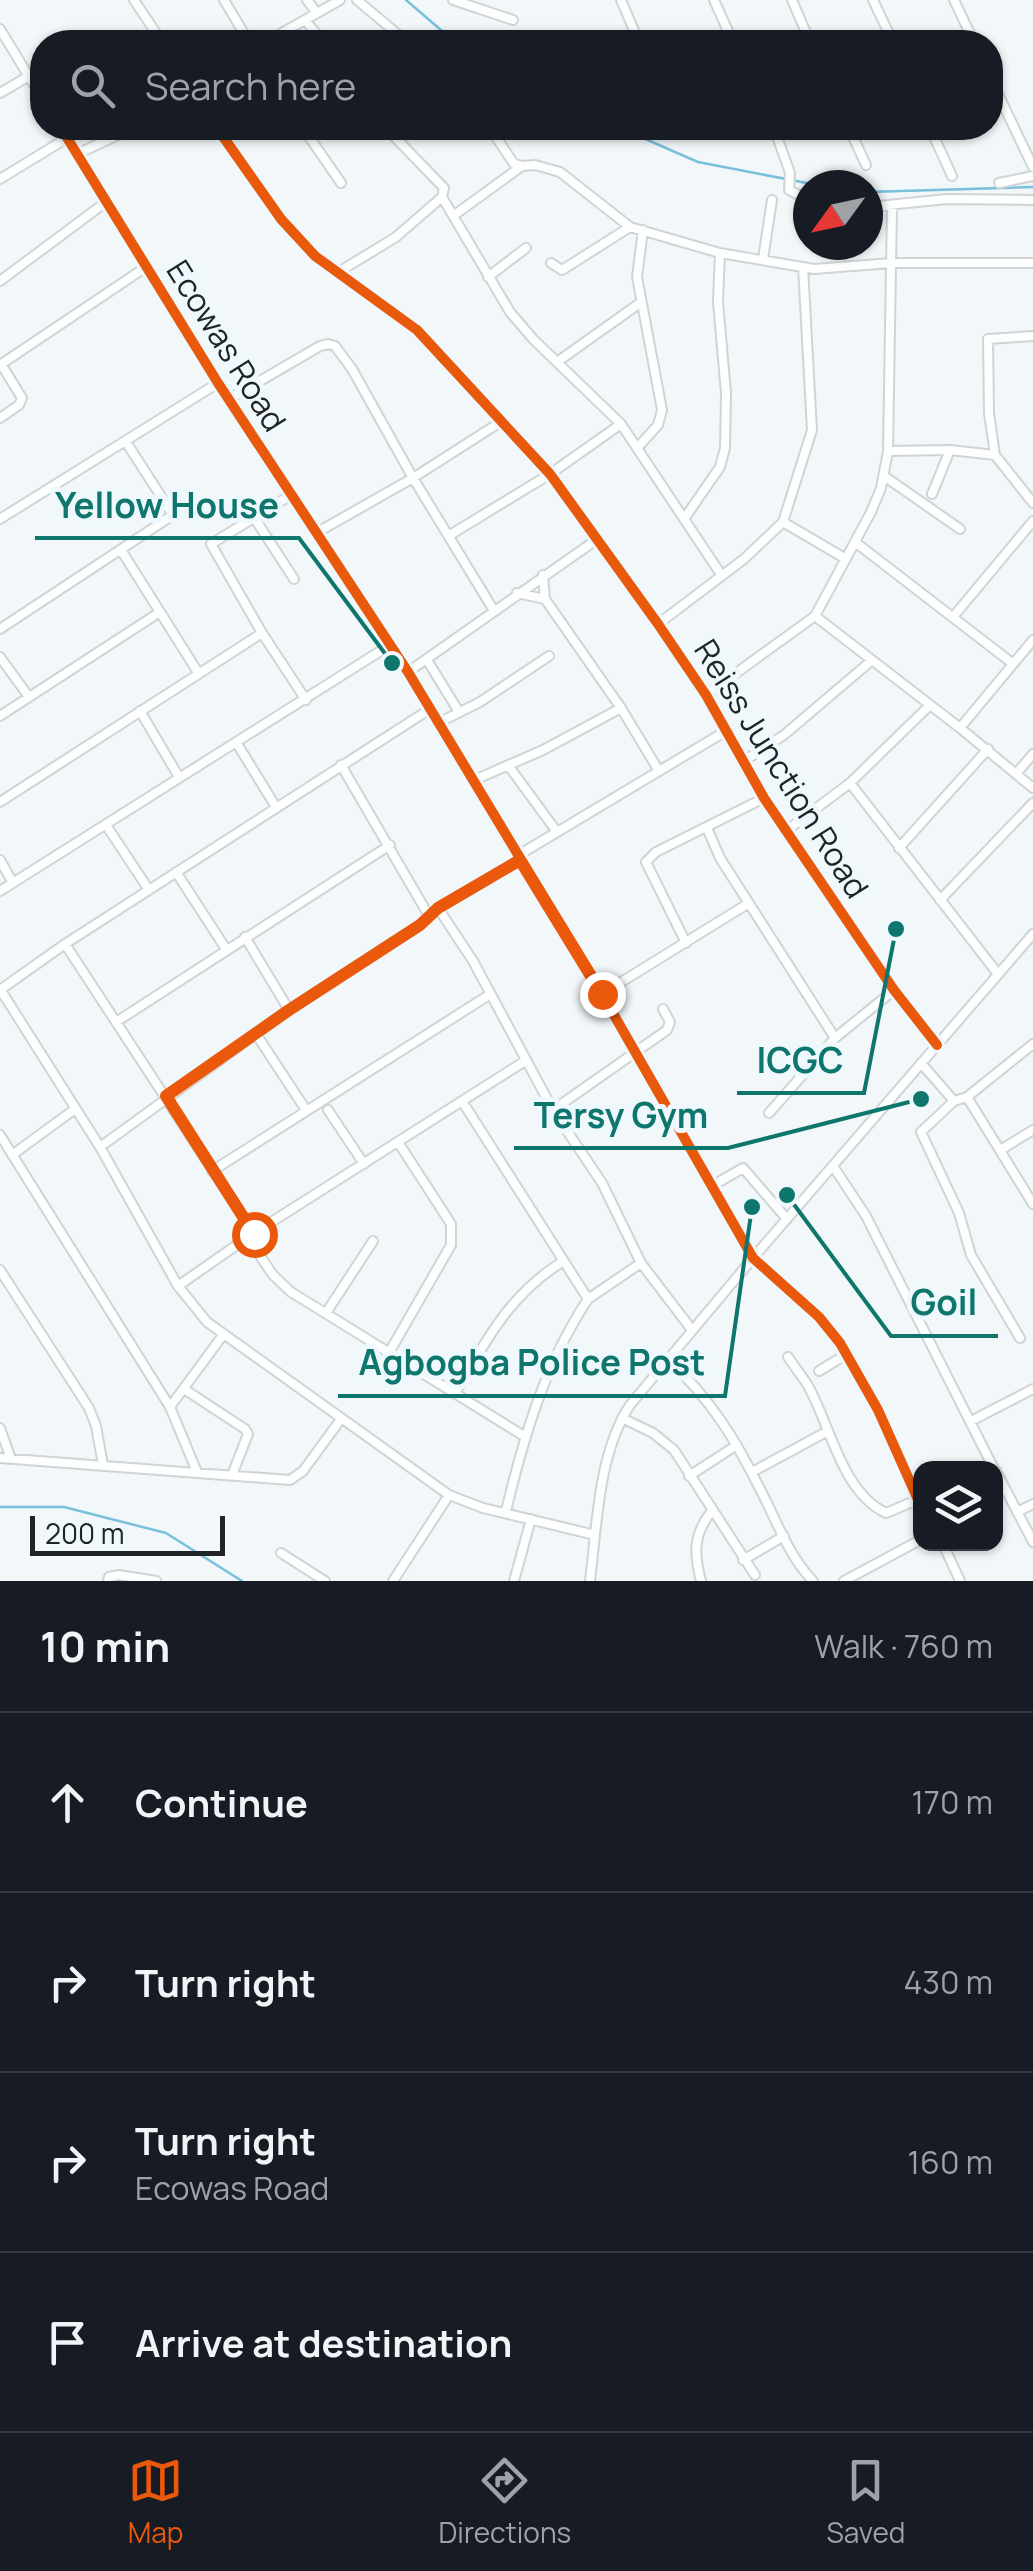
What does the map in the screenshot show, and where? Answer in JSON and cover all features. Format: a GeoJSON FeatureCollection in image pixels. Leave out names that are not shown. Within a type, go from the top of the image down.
{"type":"FeatureCollection","features":[{"type":"Feature","properties":{"kind":"street"},"geometry":{"type":"LineString","coordinates":[[134,0],[154,30]]}},
{"type":"Feature","properties":{"kind":"street"},"geometry":{"type":"LineString","coordinates":[[224,0],[242,30]]}},
{"type":"Feature","properties":{"kind":"street"},"geometry":{"type":"LineString","coordinates":[[307,0],[318,13]]}},
{"type":"Feature","properties":{"kind":"street"},"geometry":{"type":"LineString","coordinates":[[287,30],[340,0]]}},
{"type":"Feature","properties":{"kind":"street"},"geometry":{"type":"LineString","coordinates":[[357,0],[393,30]]}},
{"type":"Feature","properties":{"kind":"street"},"geometry":{"type":"LineString","coordinates":[[453,0],[513,20]]}},
{"type":"Feature","properties":{"kind":"street"},"geometry":{"type":"LineString","coordinates":[[621,0],[634,30]]}},
{"type":"Feature","properties":{"kind":"street"},"geometry":{"type":"LineString","coordinates":[[714,0],[728,30]]}},
{"type":"Feature","properties":{"kind":"street"},"geometry":{"type":"LineString","coordinates":[[792,0],[805,30]]}},
{"type":"Feature","properties":{"kind":"street"},"geometry":{"type":"LineString","coordinates":[[873,0],[887,30]]}},
{"type":"Feature","properties":{"kind":"street"},"geometry":{"type":"LineString","coordinates":[[954,0],[968,30]]}},
{"type":"Feature","properties":{"kind":"street"},"geometry":{"type":"LineString","coordinates":[[305,20],[313,30]]}},
{"type":"Feature","properties":{"kind":"street"},"geometry":{"type":"LineString","coordinates":[[0,29],[29,76],[0,93]]}},
{"type":"Feature","properties":{"kind":"street"},"geometry":{"type":"LineString","coordinates":[[1003,104],[1033,166]]}},
{"type":"Feature","properties":{"kind":"street"},"geometry":{"type":"LineString","coordinates":[[0,180],[65,140]]}},
{"type":"Feature","properties":{"kind":"street","name":"Ecowas Road"},"geometry":{"type":"LineString","coordinates":[[69,140],[218,383],[408,672],[602,994],[753,1258],[819,1317],[847,1354],[878,1410],[913,1489]]}},
{"type":"Feature","properties":{"kind":"street"},"geometry":{"type":"LineString","coordinates":[[77,154],[108,140]]}},
{"type":"Feature","properties":{"kind":"street","name":"Reiss Junction Road"},"geometry":{"type":"LineString","coordinates":[[225,140],[281,219],[315,256],[417,330],[550,474],[658,624],[706,695],[764,798],[894,990],[937,1045]]}},
{"type":"Feature","properties":{"kind":"street"},"geometry":{"type":"LineString","coordinates":[[312,140],[341,183]]}},
{"type":"Feature","properties":{"kind":"street"},"geometry":{"type":"LineString","coordinates":[[337,274],[396,236],[442,197],[444,188],[439,181],[396,140]]}},
{"type":"Feature","properties":{"kind":"street"},"geometry":{"type":"LineString","coordinates":[[498,140],[514,164],[560,172],[630,227],[720,253],[822,269],[890,263],[1033,263]]}},
{"type":"Feature","properties":{"kind":"street"},"geometry":{"type":"LineString","coordinates":[[779,140],[790,174],[788,187],[793,193]]}},
{"type":"Feature","properties":{"kind":"street"},"geometry":{"type":"LineString","coordinates":[[855,140],[866,165]]}},
{"type":"Feature","properties":{"kind":"street"},"geometry":{"type":"LineString","coordinates":[[936,140],[952,176]]}},
{"type":"Feature","properties":{"kind":"street"},"geometry":{"type":"LineString","coordinates":[[453,216],[522,166]]}},
{"type":"Feature","properties":{"kind":"street"},"geometry":{"type":"LineString","coordinates":[[999,183],[1033,176]]}},
{"type":"Feature","properties":{"kind":"street"},"geometry":{"type":"LineString","coordinates":[[442,197],[488,278],[532,339],[621,424],[722,576]]}},
{"type":"Feature","properties":{"kind":"street"},"geometry":{"type":"LineString","coordinates":[[883,206],[947,199],[1033,200]]}},
{"type":"Feature","properties":{"kind":"street"},"geometry":{"type":"LineString","coordinates":[[763,260],[772,200]]}},
{"type":"Feature","properties":{"kind":"street"},"geometry":{"type":"LineString","coordinates":[[0,281],[106,202]]}},
{"type":"Feature","properties":{"kind":"street"},"geometry":{"type":"LineString","coordinates":[[706,695],[815,616],[855,542],[884,476],[888,451],[892,206]]}},
{"type":"Feature","properties":{"kind":"street"},"geometry":{"type":"LineString","coordinates":[[551,263],[562,270],[630,227]]}},
{"type":"Feature","properties":{"kind":"street"},"geometry":{"type":"LineString","coordinates":[[638,447],[658,425],[662,410],[637,277],[643,230]]}},
{"type":"Feature","properties":{"kind":"street"},"geometry":{"type":"LineString","coordinates":[[488,278],[526,248]]}},
{"type":"Feature","properties":{"kind":"street"},"geometry":{"type":"LineString","coordinates":[[684,519],[720,466],[724,448],[726,393],[718,302],[720,253]]}},
{"type":"Feature","properties":{"kind":"street"},"geometry":{"type":"LineString","coordinates":[[0,418],[19,405],[22,398],[1,365],[146,267]]}},
{"type":"Feature","properties":{"kind":"street"},"geometry":{"type":"LineString","coordinates":[[658,624],[722,576],[783,522],[812,430],[802,267]]}},
{"type":"Feature","properties":{"kind":"street"},"geometry":{"type":"LineString","coordinates":[[557,362],[640,303]]}},
{"type":"Feature","properties":{"kind":"street"},"geometry":{"type":"LineString","coordinates":[[1033,336],[988,339],[989,413],[995,455],[1033,502]]}},
{"type":"Feature","properties":{"kind":"street"},"geometry":{"type":"LineString","coordinates":[[229,399],[320,346],[335,346],[493,609]]}},
{"type":"Feature","properties":{"kind":"street"},"geometry":{"type":"LineString","coordinates":[[0,518],[218,383]]}},
{"type":"Feature","properties":{"kind":"street"},"geometry":{"type":"LineString","coordinates":[[316,533],[502,421]]}},
{"type":"Feature","properties":{"kind":"street"},"geometry":{"type":"LineString","coordinates":[[450,535],[550,474],[621,424]]}},
{"type":"Feature","properties":{"kind":"street"},"geometry":{"type":"LineString","coordinates":[[0,629],[173,514],[126,442]]}},
{"type":"Feature","properties":{"kind":"street"},"geometry":{"type":"LineString","coordinates":[[888,451],[950,450],[995,455]]}},
{"type":"Feature","properties":{"kind":"street"},"geometry":{"type":"LineString","coordinates":[[932,494],[950,450]]}},
{"type":"Feature","properties":{"kind":"street"},"geometry":{"type":"LineString","coordinates":[[884,476],[960,529]]}},
{"type":"Feature","properties":{"kind":"street"},"geometry":{"type":"LineString","coordinates":[[291,495],[211,544],[306,700]]}},
{"type":"Feature","properties":{"kind":"street"},"geometry":{"type":"LineString","coordinates":[[255,519],[294,579]]}},
{"type":"Feature","properties":{"kind":"street"},"geometry":{"type":"LineString","coordinates":[[953,618],[1033,521]]}},
{"type":"Feature","properties":{"kind":"street"},"geometry":{"type":"LineString","coordinates":[[783,522],[846,559]]}},
{"type":"Feature","properties":{"kind":"street"},"geometry":{"type":"LineString","coordinates":[[408,672],[596,540]]}},
{"type":"Feature","properties":{"kind":"street"},"geometry":{"type":"LineString","coordinates":[[855,542],[1012,663]]}},
{"type":"Feature","properties":{"kind":"street"},"geometry":{"type":"LineString","coordinates":[[120,550],[199,674]]}},
{"type":"Feature","properties":{"kind":"street"},"geometry":{"type":"LineString","coordinates":[[543,576],[545,600],[621,708],[659,772]]}},
{"type":"Feature","properties":{"kind":"street"},"geometry":{"type":"LineString","coordinates":[[517,593],[545,600]]}},
{"type":"Feature","properties":{"kind":"street"},"geometry":{"type":"LineString","coordinates":[[0,716],[160,612]]}},
{"type":"Feature","properties":{"kind":"street"},"geometry":{"type":"LineString","coordinates":[[815,616],[1033,788]]}},
{"type":"Feature","properties":{"kind":"street"},"geometry":{"type":"LineString","coordinates":[[0,802],[262,633]]}},
{"type":"Feature","properties":{"kind":"street"},"geometry":{"type":"LineString","coordinates":[[960,728],[1033,640]]}},
{"type":"Feature","properties":{"kind":"street"},"geometry":{"type":"LineString","coordinates":[[0,891],[390,646]]}},
{"type":"Feature","properties":{"kind":"street"},"geometry":{"type":"LineString","coordinates":[[438,723],[549,656]]}},
{"type":"Feature","properties":{"kind":"street"},"geometry":{"type":"LineString","coordinates":[[0,657],[29,697]]}},
{"type":"Feature","properties":{"kind":"street"},"geometry":{"type":"LineString","coordinates":[[426,660],[459,712]]}},
{"type":"Feature","properties":{"kind":"street"},"geometry":{"type":"LineString","coordinates":[[744,761],[784,735],[870,661]]}},
{"type":"Feature","properties":{"kind":"street"},"geometry":{"type":"LineString","coordinates":[[786,831],[850,783],[930,705]]}},
{"type":"Feature","properties":{"kind":"street"},"geometry":{"type":"LineString","coordinates":[[472,781],[621,708]]}},
{"type":"Feature","properties":{"kind":"street"},"geometry":{"type":"LineString","coordinates":[[430,709],[0,990],[100,1148],[195,1310],[223,1335],[448,1495],[483,1508],[595,1535]]}},
{"type":"Feature","properties":{"kind":"street"},"geometry":{"type":"LineString","coordinates":[[140,711],[180,777]]}},
{"type":"Feature","properties":{"kind":"street"},"geometry":{"type":"LineString","coordinates":[[100,1148],[166,1096],[420,925],[438,908],[726,730]]}},
{"type":"Feature","properties":{"kind":"street"},"geometry":{"type":"LineString","coordinates":[[236,742],[276,807]]}},
{"type":"Feature","properties":{"kind":"street"},"geometry":{"type":"LineString","coordinates":[[899,848],[988,749]]}},
{"type":"Feature","properties":{"kind":"street"},"geometry":{"type":"LineString","coordinates":[[1016,774],[1033,754]]}},
{"type":"Feature","properties":{"kind":"street"},"geometry":{"type":"LineString","coordinates":[[508,765],[557,832]]}},
{"type":"Feature","properties":{"kind":"street"},"geometry":{"type":"LineString","coordinates":[[340,766],[429,916]]}},
{"type":"Feature","properties":{"kind":"street"},"geometry":{"type":"LineString","coordinates":[[850,783],[998,974]]}},
{"type":"Feature","properties":{"kind":"street"},"geometry":{"type":"LineString","coordinates":[[686,943],[646,862],[656,852],[764,798]]}},
{"type":"Feature","properties":{"kind":"street"},"geometry":{"type":"LineString","coordinates":[[940,900],[1033,803]]}},
{"type":"Feature","properties":{"kind":"street"},"geometry":{"type":"LineString","coordinates":[[106,824],[148,890]]}},
{"type":"Feature","properties":{"kind":"street"},"geometry":{"type":"LineString","coordinates":[[706,828],[720,858],[835,1038]]}},
{"type":"Feature","properties":{"kind":"street"},"geometry":{"type":"LineString","coordinates":[[116,1022],[390,846]]}},
{"type":"Feature","properties":{"kind":"street"},"geometry":{"type":"LineString","coordinates":[[0,860],[14,883]]}},
{"type":"Feature","properties":{"kind":"street"},"geometry":{"type":"LineString","coordinates":[[176,872],[226,949]]}},
{"type":"Feature","properties":{"kind":"street"},"geometry":{"type":"LineString","coordinates":[[602,994],[750,904]]}},
{"type":"Feature","properties":{"kind":"street"},"geometry":{"type":"LineString","coordinates":[[438,908],[553,1110],[602,1183],[641,1263],[692,1330]]}},
{"type":"Feature","properties":{"kind":"street"},"geometry":{"type":"LineString","coordinates":[[590,1581],[607,1466],[622,1418],[786,1219],[1033,934]]}},
{"type":"Feature","properties":{"kind":"street"},"geometry":{"type":"LineString","coordinates":[[246,937],[289,1010]]}},
{"type":"Feature","properties":{"kind":"street"},"geometry":{"type":"LineString","coordinates":[[65,944],[166,1096],[282,1285],[524,1436]]}},
{"type":"Feature","properties":{"kind":"street"},"geometry":{"type":"LineString","coordinates":[[769,1112],[835,1038],[894,990]]}},
{"type":"Feature","properties":{"kind":"street"},"geometry":{"type":"LineString","coordinates":[[212,1171],[489,995]]}},
{"type":"Feature","properties":{"kind":"street"},"geometry":{"type":"LineString","coordinates":[[553,1110],[670,1025],[663,1009]]}},
{"type":"Feature","properties":{"kind":"street"},"geometry":{"type":"LineString","coordinates":[[256,1034],[306,1110]]}},
{"type":"Feature","properties":{"kind":"street"},"geometry":{"type":"LineString","coordinates":[[1020,1338],[971,1255],[959,1213],[922,1139],[924,1128],[954,1102],[967,1097],[1033,1044]]}},
{"type":"Feature","properties":{"kind":"street"},"geometry":{"type":"LineString","coordinates":[[178,1286],[525,1061]]}},
{"type":"Feature","properties":{"kind":"street"},"geometry":{"type":"LineString","coordinates":[[921,1063],[954,1102]]}},
{"type":"Feature","properties":{"kind":"street"},"geometry":{"type":"LineString","coordinates":[[967,1097],[1033,1204]]}},
{"type":"Feature","properties":{"kind":"street"},"geometry":{"type":"LineString","coordinates":[[462,1101],[588,1299]]}},
{"type":"Feature","properties":{"kind":"street"},"geometry":{"type":"LineString","coordinates":[[12,1155],[76,1109]]}},
{"type":"Feature","properties":{"kind":"street"},"geometry":{"type":"LineString","coordinates":[[328,1110],[364,1164]]}},
{"type":"Feature","properties":{"kind":"street"},"geometry":{"type":"LineString","coordinates":[[1002,1149],[1033,1130]]}},
{"type":"Feature","properties":{"kind":"street"},"geometry":{"type":"LineString","coordinates":[[0,1135],[170,1407],[197,1472]]}},
{"type":"Feature","properties":{"kind":"street"},"geometry":{"type":"LineString","coordinates":[[390,1351],[453,1234],[451,1224],[398,1142]]}},
{"type":"Feature","properties":{"kind":"street"},"geometry":{"type":"LineString","coordinates":[[833,1166],[850,1187],[874,1231],[991,1461]]}},
{"type":"Feature","properties":{"kind":"street"},"geometry":{"type":"LineString","coordinates":[[712,1186],[743,1168],[786,1219]]}},
{"type":"Feature","properties":{"kind":"street"},"geometry":{"type":"LineString","coordinates":[[326,1312],[373,1241]]}},
{"type":"Feature","properties":{"kind":"street"},"geometry":{"type":"LineString","coordinates":[[455,1394],[510,1305],[523,1290],[562,1262]]}},
{"type":"Feature","properties":{"kind":"street"},"geometry":{"type":"LineString","coordinates":[[506,1512],[524,1436],[551,1369],[588,1299],[641,1263]]}},
{"type":"Feature","properties":{"kind":"street"},"geometry":{"type":"LineString","coordinates":[[0,1270],[89,1408],[103,1466]]}},
{"type":"Feature","properties":{"kind":"street"},"geometry":{"type":"LineString","coordinates":[[170,1407],[223,1335]]}},
{"type":"Feature","properties":{"kind":"street"},"geometry":{"type":"LineString","coordinates":[[819,1372],[847,1354]]}},
{"type":"Feature","properties":{"kind":"street"},"geometry":{"type":"LineString","coordinates":[[788,1357],[807,1385],[850,1475],[877,1508],[886,1513],[913,1504]]}},
{"type":"Feature","properties":{"kind":"street"},"geometry":{"type":"LineString","coordinates":[[667,1360],[695,1384],[720,1415],[784,1536],[814,1581]]}},
{"type":"Feature","properties":{"kind":"street"},"geometry":{"type":"LineString","coordinates":[[184,1389],[248,1434],[232,1475]]}},
{"type":"Feature","properties":{"kind":"street"},"geometry":{"type":"LineString","coordinates":[[971,1421],[1033,1389]]}},
{"type":"Feature","properties":{"kind":"street"},"geometry":{"type":"LineString","coordinates":[[0,1458],[290,1480],[298,1476],[341,1418]]}},
{"type":"Feature","properties":{"kind":"street"},"geometry":{"type":"LineString","coordinates":[[622,1418],[665,1440],[754,1575]]}},
{"type":"Feature","properties":{"kind":"street"},"geometry":{"type":"LineString","coordinates":[[0,1428],[11,1458]]}},
{"type":"Feature","properties":{"kind":"street"},"geometry":{"type":"LineString","coordinates":[[752,1472],[828,1431]]}},
{"type":"Feature","properties":{"kind":"street"},"geometry":{"type":"LineString","coordinates":[[689,1476],[737,1445]]}},
{"type":"Feature","properties":{"kind":"street"},"geometry":{"type":"LineString","coordinates":[[1003,1485],[1033,1542]]}},
{"type":"Feature","properties":{"kind":"street"},"geometry":{"type":"LineString","coordinates":[[393,1581],[448,1495]]}},
{"type":"Feature","properties":{"kind":"street"},"geometry":{"type":"LineString","coordinates":[[1017,1512],[1033,1504]]}},
{"type":"Feature","properties":{"kind":"street"},"geometry":{"type":"LineString","coordinates":[[700,1581],[696,1537],[711,1512]]}},
{"type":"Feature","properties":{"kind":"street"},"geometry":{"type":"LineString","coordinates":[[514,1581],[531,1518]]}},
{"type":"Feature","properties":{"kind":"street"},"geometry":{"type":"LineString","coordinates":[[744,1560],[784,1536]]}},
{"type":"Feature","properties":{"kind":"street"},"geometry":{"type":"LineString","coordinates":[[844,1581],[913,1544]]}},
{"type":"Feature","properties":{"kind":"street"},"geometry":{"type":"LineString","coordinates":[[946,1551],[960,1581]]}},
{"type":"Feature","properties":{"kind":"street"},"geometry":{"type":"LineString","coordinates":[[280,1552],[325,1581]]}},
{"type":"Feature","properties":{"kind":"street"},"geometry":{"type":"LineString","coordinates":[[108,1581],[109,1577],[119,1575],[156,1581]]}},
{"type":"Feature","properties":{"kind":"waterway"},"geometry":{"type":"LineString","coordinates":[[406,0],[441,30]]}},
{"type":"Feature","properties":{"kind":"waterway"},"geometry":{"type":"LineString","coordinates":[[648,140],[698,162],[793,180]]}},
{"type":"Feature","properties":{"kind":"waterway"},"geometry":{"type":"LineString","coordinates":[[883,192],[1033,187]]}},
{"type":"Feature","properties":{"kind":"waterway"},"geometry":{"type":"LineString","coordinates":[[0,1507],[64,1507],[166,1533],[242,1581]]}},
{"type":"Feature","properties":{"kind":"cycle path"},"geometry":{"type":"LineString","coordinates":[[68,140],[218,383],[408,672],[602,994],[753,1258],[819,1317],[840,1343],[878,1410],[913,1488]]}},
{"type":"Feature","properties":{"kind":"cycle path"},"geometry":{"type":"LineString","coordinates":[[225,140],[281,219],[315,256],[417,330],[550,474],[658,624],[706,695],[764,798],[894,990],[937,1045]]}},
{"type":"Feature","properties":{"kind":"place","name":"Yellow House"},"geometry":{"type":"Point","coordinates":[392,663]}},
{"type":"Feature","properties":{"kind":"place","name":"ICGC"},"geometry":{"type":"Point","coordinates":[896,929]}},
{"type":"Feature","properties":{"kind":"place","name":"Tersy Gym"},"geometry":{"type":"Point","coordinates":[921,1099]}},
{"type":"Feature","properties":{"kind":"place","name":"Goil"},"geometry":{"type":"Point","coordinates":[787,1195]}},
{"type":"Feature","properties":{"kind":"place","name":"Agbogba Police Post"},"geometry":{"type":"Point","coordinates":[752,1207]}},
{"type":"Feature","properties":{"kind":"route"},"geometry":{"type":"LineString","coordinates":[[254,1234],[166,1096],[289,1010],[420,925],[438,908],[520,860],[602,994]]}}]}
